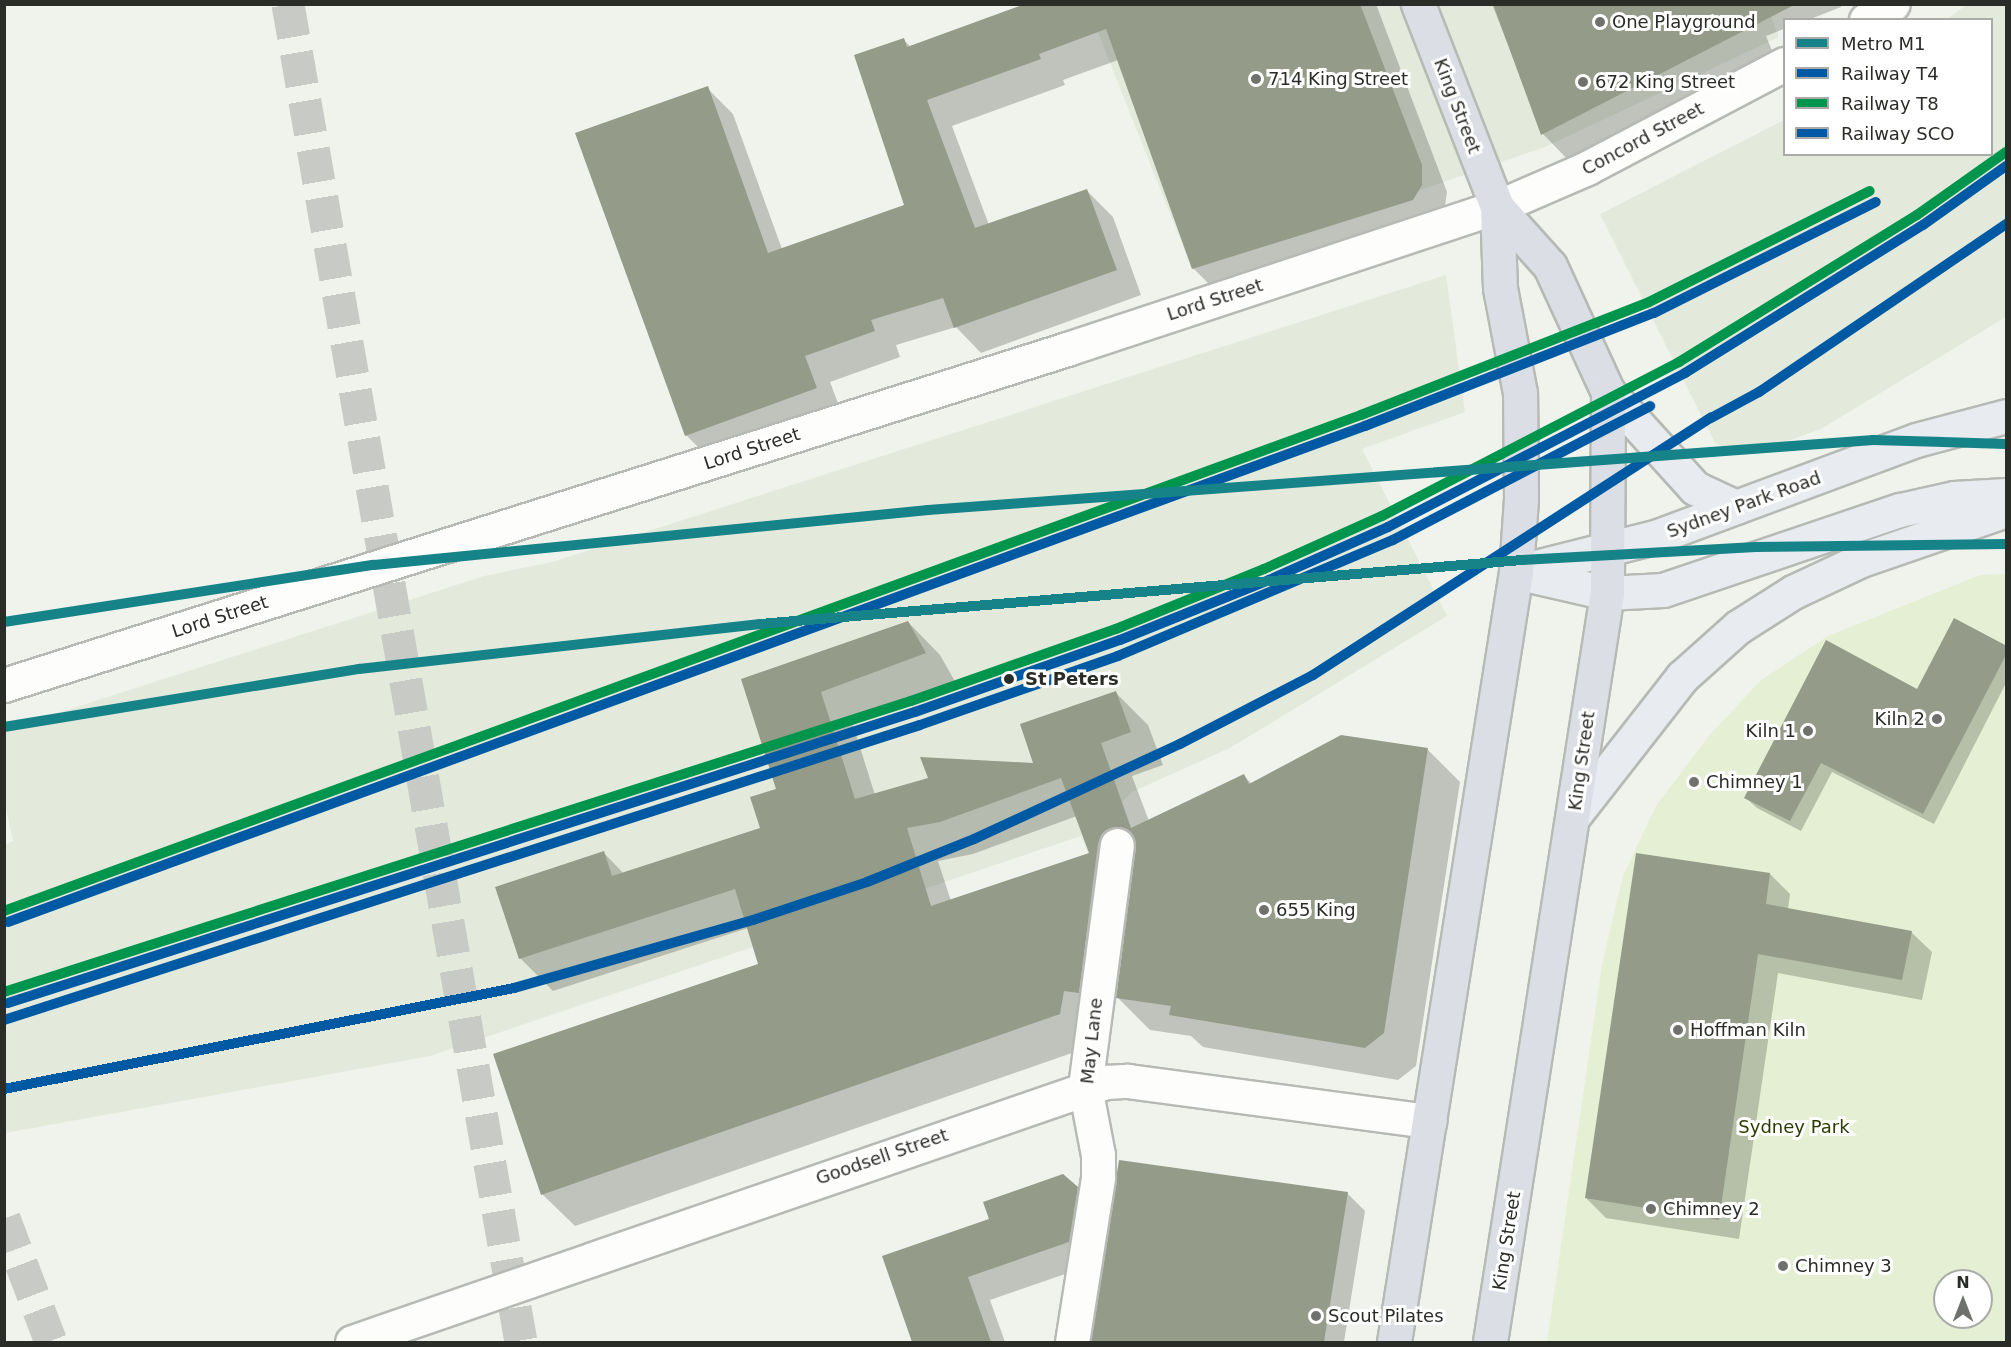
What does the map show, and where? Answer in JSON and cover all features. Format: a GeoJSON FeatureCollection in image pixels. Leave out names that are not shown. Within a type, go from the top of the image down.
{"type":"FeatureCollection","features":[{"type":"Feature","properties":{"kind":"highway","name":"King Street"},"geometry":{"type":"LineString","coordinates":[[1394,1342],[1516,572],[1521,499],[1520,393],[1500,288],[1497,207],[1418,4]]}},
{"type":"Feature","properties":{"kind":"highway","name":"King Street"},"geometry":{"type":"LineString","coordinates":[[1490,1342],[1575,814],[1607,593],[1608,392],[1550,266],[1497,207]]}},
{"type":"Feature","properties":{"kind":"main road"},"geometry":{"type":"LineString","coordinates":[[1608,392],[1695,488],[1736,507]]}},
{"type":"Feature","properties":{"kind":"main road","name":"Sydney Park Road"},"geometry":{"type":"LineString","coordinates":[[1516,572],[1606,551],[1736,507],[1916,440],[2007,416]]}},
{"type":"Feature","properties":{"kind":"main road"},"geometry":{"type":"LineString","coordinates":[[1516,572],[1607,593],[1664,590],[1900,510],[1954,498],[2007,495]]}},
{"type":"Feature","properties":{"kind":"main road"},"geometry":{"type":"LineString","coordinates":[[1575,814],[1667,695],[1738,627],[1793,592],[1861,560],[2007,510]]}},
{"type":"Feature","properties":{"kind":"street"},"geometry":{"type":"LineString","coordinates":[[1869,18],[1893,4]]}},
{"type":"Feature","properties":{"kind":"street","name":"Concord Street"},"geometry":{"type":"LineString","coordinates":[[1497,207],[1587,168],[1783,65]]}},
{"type":"Feature","properties":{"kind":"street","name":"Lord Street"},"geometry":{"type":"LineString","coordinates":[[4,685],[1068,349],[1497,207]]}},
{"type":"Feature","properties":{"kind":"street","name":"May Lane"},"geometry":{"type":"LineString","coordinates":[[1072,1342],[1098,1177],[1098,1155],[1085,1087],[1117,845]]}},
{"type":"Feature","properties":{"kind":"street","name":"Goodsell Street"},"geometry":{"type":"LineString","coordinates":[[352,1342],[1085,1087],[1128,1081],[1429,1120]]}},
{"type":"Feature","properties":{"kind":"shaded area"},"geometry":{"type":"Polygon","coordinates":[[[1766,4],[1779,37],[1545,147],[1192,269],[1087,5],[1766,4]]]}},
{"type":"Feature","properties":{"kind":"shaded area"},"geometry":{"type":"Polygon","coordinates":[[[1966,5],[2006,5],[2006,317],[1821,429],[1782,443],[1726,448],[1715,443],[1600,214],[1783,121],[1783,156],[1993,156],[1993,18],[1948,18],[1966,5]]]}},
{"type":"Feature","properties":{"kind":"shaded area"},"geometry":{"type":"Polygon","coordinates":[[[1446,275],[1465,412],[1362,449],[1447,616],[1230,748],[1132,792],[1109,815],[1096,873],[1081,836],[430,1056],[5,1133],[4,845],[13,841],[5,804],[5,730],[484,576],[552,562],[1446,275]]]}},
{"type":"Feature","properties":{"kind":"green space","name":"Sydney Park"},"geometry":{"type":"Polygon","coordinates":[[[2006,574],[2006,1342],[1547,1342],[1602,965],[1623,876],[1656,806],[1708,737],[1760,681],[1828,636],[1980,575],[2006,574]]]}},
{"type":"Feature","properties":{"kind":"building"},"geometry":{"type":"Polygon","coordinates":[[[1025,4],[1360,4],[1422,165],[1422,185],[1413,200],[1192,269],[1106,29],[1039,54],[1041,59],[927,100],[975,228],[1087,189],[1117,270],[954,328],[943,298],[871,320],[875,331],[805,356],[817,388],[685,436],[575,133],[708,86],[768,253],[904,205],[854,55],[904,38],[907,47],[1025,4]]]}},
{"type":"Feature","properties":{"kind":"building","name":"672 King Street"},"geometry":{"type":"Polygon","coordinates":[[[1493,4],[1796,4],[1541,135],[1493,4]]]}},
{"type":"Feature","properties":{"kind":"building"},"geometry":{"type":"Polygon","coordinates":[[[1954,618],[2007,646],[2007,653],[1923,814],[1821,763],[1790,821],[1744,798],[1826,640],[1917,689],[1954,618]]]}},
{"type":"Feature","properties":{"kind":"building"},"geometry":{"type":"Polygon","coordinates":[[[908,621],[926,653],[821,692],[855,799],[928,778],[920,757],[1033,763],[1020,724],[1116,691],[1131,732],[1101,743],[1131,828],[1244,774],[1249,784],[1341,735],[1428,748],[1384,1033],[1365,1048],[1169,1015],[1171,1006],[1116,998],[1136,847],[1128,830],[1110,828],[1098,843],[1079,993],[1064,991],[1060,1014],[541,1195],[493,1054],[758,964],[735,889],[519,959],[495,887],[604,851],[612,876],[760,828],[750,797],[776,789],[741,679],[908,621]],[[1061,778],[940,822],[907,828],[931,906],[1089,853],[1061,778]]]}},
{"type":"Feature","properties":{"kind":"building","name":"Hoffman Kiln"},"geometry":{"type":"Polygon","coordinates":[[[1636,853],[1770,873],[1766,904],[1912,931],[1902,980],[1758,954],[1719,1220],[1585,1198],[1636,853]]]}},
{"type":"Feature","properties":{"kind":"building"},"geometry":{"type":"Polygon","coordinates":[[[1119,1160],[1348,1192],[1324,1342],[1091,1342],[1119,1160]]]}},
{"type":"Feature","properties":{"kind":"building"},"geometry":{"type":"Polygon","coordinates":[[[1063,1174],[1078,1187],[1069,1242],[968,1277],[991,1342],[912,1342],[882,1256],[989,1219],[983,1202],[1063,1174]]]}},
{"type":"Feature","properties":{"kind":"tunnel"},"geometry":{"type":"LineString","coordinates":[[288,4],[521,1342]]}},
{"type":"Feature","properties":{"kind":"tunnel"},"geometry":{"type":"LineString","coordinates":[[4,1218],[51,1342]]}},
{"type":"Feature","properties":{"kind":"metro line","name":"M1"},"geometry":{"type":"LineString","coordinates":[[4,622],[374,565],[928,510],[1873,440],[2006,444]]}},
{"type":"Feature","properties":{"kind":"metro line","name":"M1"},"geometry":{"type":"LineString","coordinates":[[4,727],[359,669],[760,624],[1522,560],[1756,547],[2006,544]]}},
{"type":"Feature","properties":{"kind":"rail line","name":"T8"},"geometry":{"type":"LineString","coordinates":[[4,992],[911,701],[1116,629],[1264,569],[1382,516],[1679,362],[1917,215],[2006,152]]}},
{"type":"Feature","properties":{"kind":"rail line","name":"SCO"},"geometry":{"type":"LineString","coordinates":[[8,1003],[915,712],[1120,640],[1269,580],[1388,527],[1685,373],[1923,225],[2006,166]]}},
{"type":"Feature","properties":{"kind":"rail line","name":"T8"},"geometry":{"type":"LineString","coordinates":[[4,911],[1361,415],[1649,302],[1870,191]]}},
{"type":"Feature","properties":{"kind":"rail line","name":"SCO"},"geometry":{"type":"LineString","coordinates":[[8,922],[1365,426],[1654,313],[1876,202]]}},
{"type":"Feature","properties":{"kind":"rail line","name":"T4"},"geometry":{"type":"LineString","coordinates":[[4,1089],[514,988],[753,920],[867,882],[974,839],[1180,744],[1313,675],[1711,418],[1759,392],[2006,224]]}},
{"type":"Feature","properties":{"kind":"rail line","name":"T4"},"geometry":{"type":"LineString","coordinates":[[4,1020],[920,725],[1118,656],[1393,540],[1650,406]]}},
{"type":"Feature","properties":{"kind":"place","name":"One Playground"},"geometry":{"type":"Point","coordinates":[1600,22]}},
{"type":"Feature","properties":{"kind":"place","name":"714 King Street"},"geometry":{"type":"Point","coordinates":[1256,79]}},
{"type":"Feature","properties":{"kind":"place","name":"672 King Street"},"geometry":{"type":"Point","coordinates":[1583,82]}},
{"type":"Feature","properties":{"kind":"place","name":"St Peters"},"geometry":{"type":"Point","coordinates":[1009,679]}},
{"type":"Feature","properties":{"kind":"place","name":"Kiln 2"},"geometry":{"type":"Point","coordinates":[1937,719]}},
{"type":"Feature","properties":{"kind":"place","name":"Kiln 1"},"geometry":{"type":"Point","coordinates":[1808,731]}},
{"type":"Feature","properties":{"kind":"place","name":"Chimney 1"},"geometry":{"type":"Point","coordinates":[1694,782]}},
{"type":"Feature","properties":{"kind":"place","name":"655 King"},"geometry":{"type":"Point","coordinates":[1264,910]}},
{"type":"Feature","properties":{"kind":"place","name":"Hoffman Kiln"},"geometry":{"type":"Point","coordinates":[1678,1030]}},
{"type":"Feature","properties":{"kind":"place","name":"Chimney 2"},"geometry":{"type":"Point","coordinates":[1651,1209]}},
{"type":"Feature","properties":{"kind":"place","name":"Chimney 3"},"geometry":{"type":"Point","coordinates":[1783,1266]}},
{"type":"Feature","properties":{"kind":"place","name":"Scout Pilates"},"geometry":{"type":"Point","coordinates":[1316,1316]}}]}
